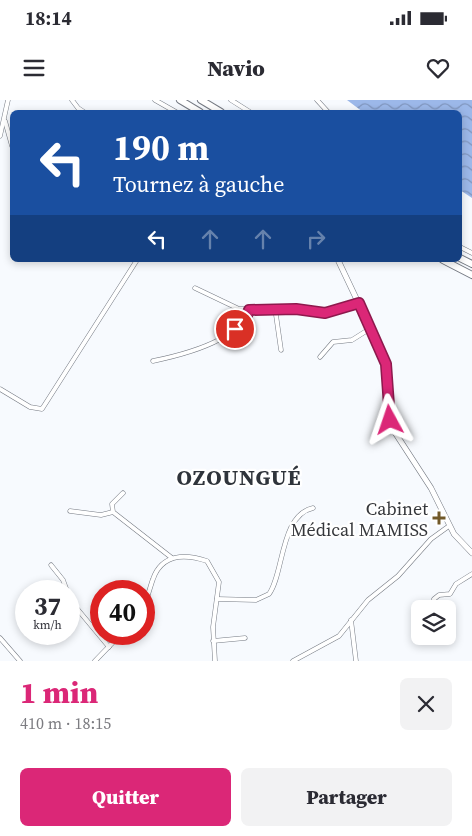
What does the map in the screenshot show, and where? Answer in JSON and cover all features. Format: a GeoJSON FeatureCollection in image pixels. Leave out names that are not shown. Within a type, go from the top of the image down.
{"type":"FeatureCollection","features":[{"type":"Feature","properties":{"kind":"highway"},"geometry":{"type":"LineString","coordinates":[[180,100],[197,110]]}},
{"type":"Feature","properties":{"kind":"highway"},"geometry":{"type":"LineString","coordinates":[[201,100],[217,110]]}},
{"type":"Feature","properties":{"kind":"highway"},"geometry":{"type":"LineString","coordinates":[[447,262],[472,274]]}},
{"type":"Feature","properties":{"kind":"street"},"geometry":{"type":"LineString","coordinates":[[0,136],[8,100]]}},
{"type":"Feature","properties":{"kind":"street"},"geometry":{"type":"LineString","coordinates":[[72,100],[82,110]]}},
{"type":"Feature","properties":{"kind":"street"},"geometry":{"type":"LineString","coordinates":[[155,100],[172,110]]}},
{"type":"Feature","properties":{"kind":"street"},"geometry":{"type":"LineString","coordinates":[[231,100],[247,110]]}},
{"type":"Feature","properties":{"kind":"street"},"geometry":{"type":"LineString","coordinates":[[317,100],[326,110]]}},
{"type":"Feature","properties":{"kind":"street"},"geometry":{"type":"LineString","coordinates":[[0,121],[5,118]]}},
{"type":"Feature","properties":{"kind":"street"},"geometry":{"type":"LineString","coordinates":[[5,118],[10,138]]}},
{"type":"Feature","properties":{"kind":"street"},"geometry":{"type":"LineString","coordinates":[[0,389],[30,407],[42,409],[136,262]]}},
{"type":"Feature","properties":{"kind":"street"},"geometry":{"type":"LineString","coordinates":[[339,262],[386,364],[390,420],[394,431],[431,488],[449,526],[460,542],[472,553]]}},
{"type":"Feature","properties":{"kind":"street"},"geometry":{"type":"LineString","coordinates":[[196,288],[239,309],[249,310],[275,308],[325,313],[359,303]]}},
{"type":"Feature","properties":{"kind":"street"},"geometry":{"type":"LineString","coordinates":[[275,308],[281,350]]}},
{"type":"Feature","properties":{"kind":"street"},"geometry":{"type":"LineString","coordinates":[[153,361],[175,356],[212,342],[240,326],[246,319],[249,310]]}},
{"type":"Feature","properties":{"kind":"street"},"geometry":{"type":"LineString","coordinates":[[320,357],[333,342],[352,340],[371,328]]}},
{"type":"Feature","properties":{"kind":"street"},"geometry":{"type":"LineString","coordinates":[[123,493],[112,504],[113,512],[172,558]]}},
{"type":"Feature","properties":{"kind":"street"},"geometry":{"type":"LineString","coordinates":[[217,599],[256,600],[269,594],[273,588],[280,556],[288,536],[305,511],[313,508]]}},
{"type":"Feature","properties":{"kind":"street"},"geometry":{"type":"LineString","coordinates":[[70,511],[101,516],[113,512]]}},
{"type":"Feature","properties":{"kind":"street"},"geometry":{"type":"LineString","coordinates":[[292,661],[334,640],[342,633],[368,600],[398,576],[431,538],[449,526]]}},
{"type":"Feature","properties":{"kind":"street"},"geometry":{"type":"LineString","coordinates":[[152,580],[164,563],[172,558],[185,556],[207,561],[218,578],[213,641],[215,661]]}},
{"type":"Feature","properties":{"kind":"street"},"geometry":{"type":"LineString","coordinates":[[51,565],[62,580]]}},
{"type":"Feature","properties":{"kind":"street"},"geometry":{"type":"LineString","coordinates":[[434,599],[450,594],[456,584],[472,574]]}},
{"type":"Feature","properties":{"kind":"street"},"geometry":{"type":"LineString","coordinates":[[80,612],[109,647],[95,661]]}},
{"type":"Feature","properties":{"kind":"street"},"geometry":{"type":"LineString","coordinates":[[351,620],[356,661]]}},
{"type":"Feature","properties":{"kind":"street"},"geometry":{"type":"LineString","coordinates":[[0,638],[20,661]]}},
{"type":"Feature","properties":{"kind":"street"},"geometry":{"type":"LineString","coordinates":[[213,641],[244,638]]}},
{"type":"Feature","properties":{"kind":"water"},"geometry":{"type":"Polygon","coordinates":[[[347,100],[472,100],[472,198],[462,191],[462,110],[360,110],[347,100]]]}},
{"type":"Feature","properties":{"kind":"place","name":"Cabinet Médical MAMISS"},"geometry":{"type":"Point","coordinates":[439,518]}},
{"type":"Feature","properties":{"kind":"district","name":"OZOUNGUÉ"},"geometry":{"type":"Point","coordinates":[239,477]}},
{"type":"Feature","properties":{"kind":"route"},"geometry":{"type":"LineString","coordinates":[[235,329],[244,323],[249,310],[275,308],[303,309],[325,313],[359,303],[386,364],[390,420]]}}]}
